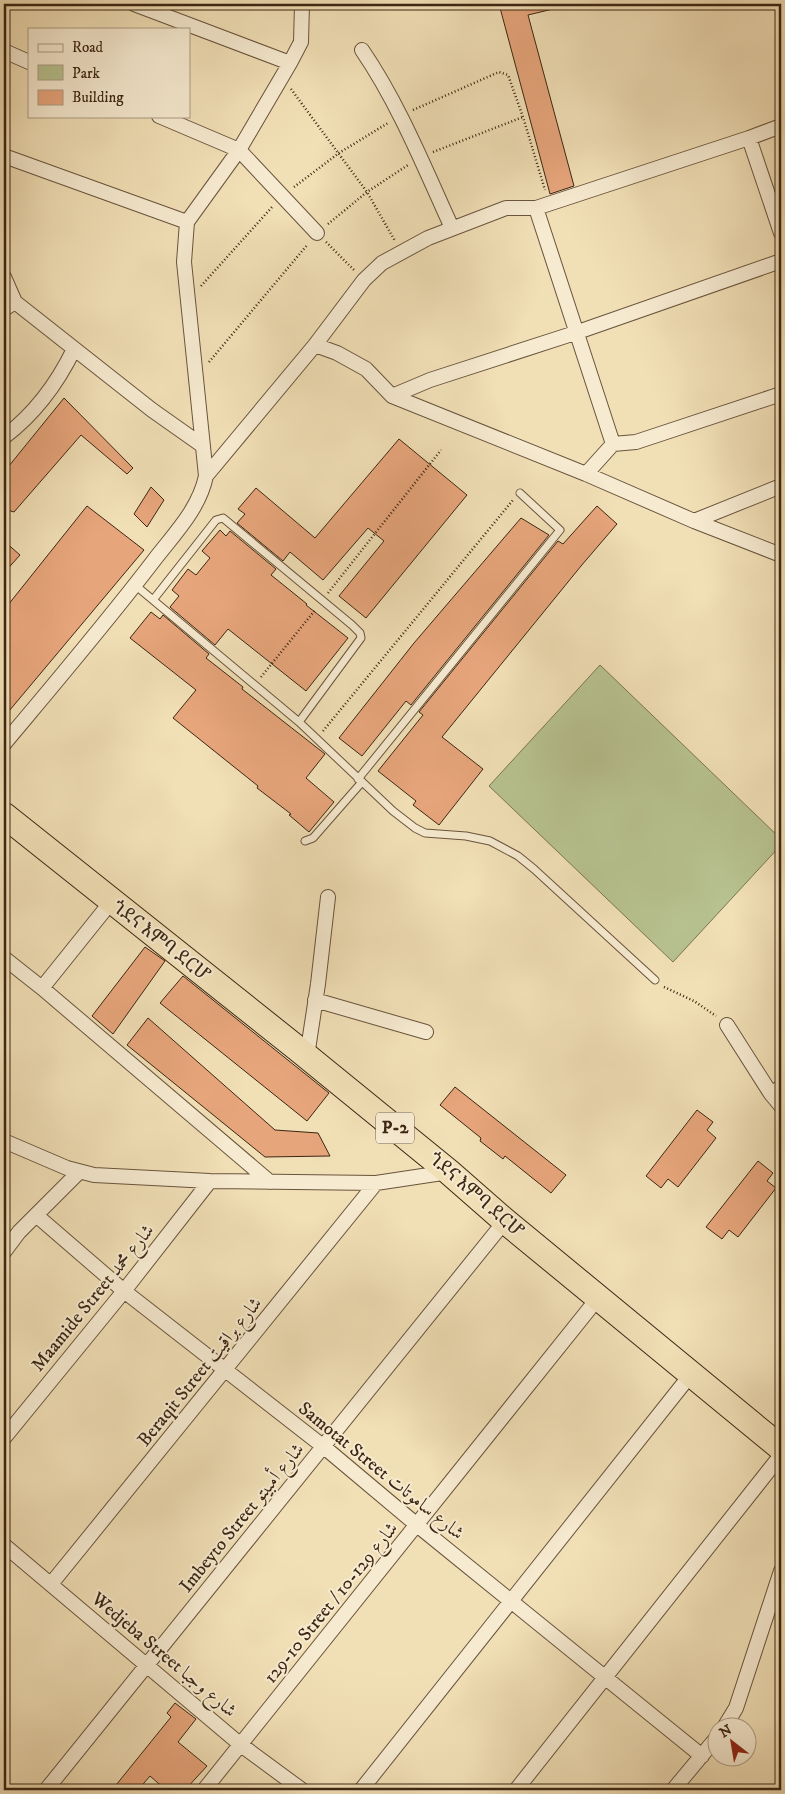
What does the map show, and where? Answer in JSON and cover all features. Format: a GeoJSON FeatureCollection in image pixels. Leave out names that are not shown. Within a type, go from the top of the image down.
{"type":"FeatureCollection","features":[{"type":"Feature","properties":{"kind":"highway","name":"ጎደና እምባ ደርሆ"},"geometry":{"type":"LineString","coordinates":[[4,815],[307,1056],[781,1448]]}},
{"type":"Feature","properties":{"kind":"street"},"geometry":{"type":"LineString","coordinates":[[134,4],[290,63]]}},
{"type":"Feature","properties":{"kind":"street"},"geometry":{"type":"LineString","coordinates":[[4,744],[135,586],[193,510],[203,492],[206,476],[184,262],[188,222],[239,150],[301,42],[302,4]]}},
{"type":"Feature","properties":{"kind":"street"},"geometry":{"type":"LineString","coordinates":[[362,50],[375,69],[399,116],[452,228]]}},
{"type":"Feature","properties":{"kind":"street"},"geometry":{"type":"LineString","coordinates":[[4,51],[28,62]]}},
{"type":"Feature","properties":{"kind":"street"},"geometry":{"type":"LineString","coordinates":[[164,118],[239,150],[317,233]]}},
{"type":"Feature","properties":{"kind":"street"},"geometry":{"type":"LineString","coordinates":[[206,476],[315,345],[364,280],[382,263],[400,252],[452,228],[506,208],[536,208],[781,126]]}},
{"type":"Feature","properties":{"kind":"street"},"geometry":{"type":"LineString","coordinates":[[749,138],[781,233]]}},
{"type":"Feature","properties":{"kind":"street"},"geometry":{"type":"LineString","coordinates":[[4,156],[188,222]]}},
{"type":"Feature","properties":{"kind":"street"},"geometry":{"type":"LineString","coordinates":[[536,208],[575,333],[613,444]]}},
{"type":"Feature","properties":{"kind":"street"},"geometry":{"type":"LineString","coordinates":[[392,396],[430,380],[575,333],[781,261]]}},
{"type":"Feature","properties":{"kind":"street"},"geometry":{"type":"LineString","coordinates":[[4,277],[10,306],[74,349],[152,410],[203,446]]}},
{"type":"Feature","properties":{"kind":"street"},"geometry":{"type":"LineString","coordinates":[[315,345],[337,353],[366,369],[392,396],[586,474],[694,521],[781,554]]}},
{"type":"Feature","properties":{"kind":"street"},"geometry":{"type":"LineString","coordinates":[[4,436],[21,424],[46,398],[63,372],[74,349]]}},
{"type":"Feature","properties":{"kind":"street"},"geometry":{"type":"LineString","coordinates":[[586,474],[613,444],[636,442],[781,394]]}},
{"type":"Feature","properties":{"kind":"street"},"geometry":{"type":"LineString","coordinates":[[694,521],[781,486]]}},
{"type":"Feature","properties":{"kind":"street"},"geometry":{"type":"LineString","coordinates":[[307,1056],[328,897]]}},
{"type":"Feature","properties":{"kind":"street"},"geometry":{"type":"LineString","coordinates":[[42,988],[112,902]]}},
{"type":"Feature","properties":{"kind":"street"},"geometry":{"type":"LineString","coordinates":[[4,958],[42,988],[270,1182]]}},
{"type":"Feature","properties":{"kind":"street"},"geometry":{"type":"LineString","coordinates":[[315,1000],[426,1032]]}},
{"type":"Feature","properties":{"kind":"street"},"geometry":{"type":"LineString","coordinates":[[728,1025],[776,1091],[781,1106]]}},
{"type":"Feature","properties":{"kind":"street"},"geometry":{"type":"LineString","coordinates":[[4,1141],[79,1172],[94,1175],[210,1181],[376,1183],[449,1172]]}},
{"type":"Feature","properties":{"kind":"street"},"geometry":{"type":"LineString","coordinates":[[4,1252],[36,1215],[79,1172]]}},
{"type":"Feature","properties":{"kind":"street","name":"Maamide Street شارع محمد"},"geometry":{"type":"LineString","coordinates":[[4,1438],[124,1291],[210,1181]]}},
{"type":"Feature","properties":{"kind":"street","name":"Beraqit Street شارع براقيت"},"geometry":{"type":"LineString","coordinates":[[52,1584],[376,1183]]}},
{"type":"Feature","properties":{"kind":"street","name":"Samotat Street شارع ساموتات"},"geometry":{"type":"LineString","coordinates":[[36,1215],[124,1291],[324,1446],[417,1525],[702,1756]]}},
{"type":"Feature","properties":{"kind":"street","name":"Imbeyto Street شارع أمبيتو"},"geometry":{"type":"LineString","coordinates":[[46,1790],[505,1221]]}},
{"type":"Feature","properties":{"kind":"street","name":"129-10 Street / شارع 129-10"},"geometry":{"type":"LineString","coordinates":[[204,1790],[598,1298]]}},
{"type":"Feature","properties":{"kind":"street"},"geometry":{"type":"LineString","coordinates":[[361,1790],[692,1373]]}},
{"type":"Feature","properties":{"kind":"street"},"geometry":{"type":"LineString","coordinates":[[516,1790],[781,1455]]}},
{"type":"Feature","properties":{"kind":"street","name":"Wedjeba Street شارع وجبا"},"geometry":{"type":"LineString","coordinates":[[4,1544],[241,1745],[302,1790]]}},
{"type":"Feature","properties":{"kind":"street"},"geometry":{"type":"LineString","coordinates":[[731,1716],[736,1708],[781,1571]]}},
{"type":"Feature","properties":{"kind":"street"},"geometry":{"type":"LineString","coordinates":[[673,1790],[708,1748]]}},
{"type":"Feature","properties":{"kind":"lane"},"geometry":{"type":"LineString","coordinates":[[305,840],[313,838],[360,781],[560,530],[520,493]]}},
{"type":"Feature","properties":{"kind":"lane"},"geometry":{"type":"LineString","coordinates":[[153,600],[216,520],[223,518],[323,600],[357,629],[361,638],[299,722]]}},
{"type":"Feature","properties":{"kind":"lane"},"geometry":{"type":"LineString","coordinates":[[135,586],[256,684],[317,738],[393,811],[415,828],[425,833],[478,837],[500,845],[518,856],[655,980]]}},
{"type":"Feature","properties":{"kind":"path"},"geometry":{"type":"LineString","coordinates":[[187,302],[282,196],[339,153],[399,116],[499,72],[508,75],[549,203]]}},
{"type":"Feature","properties":{"kind":"path"},"geometry":{"type":"LineString","coordinates":[[282,77],[367,192],[400,252]]}},
{"type":"Feature","properties":{"kind":"path"},"geometry":{"type":"LineString","coordinates":[[195,378],[317,233],[367,192],[419,158],[523,117]]}},
{"type":"Feature","properties":{"kind":"path"},"geometry":{"type":"LineString","coordinates":[[317,233],[364,280]]}},
{"type":"Feature","properties":{"kind":"path"},"geometry":{"type":"LineString","coordinates":[[256,684],[441,450]]}},
{"type":"Feature","properties":{"kind":"path"},"geometry":{"type":"LineString","coordinates":[[317,738],[520,493]]}},
{"type":"Feature","properties":{"kind":"path"},"geometry":{"type":"LineString","coordinates":[[655,980],[666,988],[708,1010],[728,1025]]}},
{"type":"Feature","properties":{"kind":"green space"},"geometry":{"type":"Polygon","coordinates":[[[600,665],[781,839],[781,845],[673,962],[489,786],[600,665]]]}},
{"type":"Feature","properties":{"kind":"building"},"geometry":{"type":"Polygon","coordinates":[[[499,4],[556,4],[557,8],[528,15],[574,186],[550,194],[499,4]]]}},
{"type":"Feature","properties":{"kind":"building"},"geometry":{"type":"Polygon","coordinates":[[[64,398],[133,468],[127,474],[81,435],[14,512],[4,509],[4,472],[64,398]]]}},
{"type":"Feature","properties":{"kind":"building"},"geometry":{"type":"Polygon","coordinates":[[[399,439],[467,495],[366,618],[339,596],[384,541],[368,528],[323,580],[290,552],[283,561],[237,523],[245,514],[238,509],[256,488],[315,538],[399,439]]]}},
{"type":"Feature","properties":{"kind":"building"},"geometry":{"type":"Polygon","coordinates":[[[151,487],[164,500],[147,527],[134,514],[151,487]]]}},
{"type":"Feature","properties":{"kind":"building"},"geometry":{"type":"Polygon","coordinates":[[[87,506],[144,550],[4,717],[4,610],[87,506]]]}},
{"type":"Feature","properties":{"kind":"building"},"geometry":{"type":"Polygon","coordinates":[[[597,506],[617,524],[442,737],[483,769],[439,825],[413,805],[416,801],[378,771],[423,715],[419,712],[558,541],[563,544],[597,506]]]}},
{"type":"Feature","properties":{"kind":"building"},"geometry":{"type":"Polygon","coordinates":[[[521,518],[549,535],[411,705],[406,701],[362,756],[339,738],[414,643],[521,518]]]}},
{"type":"Feature","properties":{"kind":"building"},"geometry":{"type":"Polygon","coordinates":[[[220,530],[226,536],[230,531],[276,569],[271,575],[348,638],[306,691],[228,629],[215,645],[170,607],[179,596],[172,590],[188,569],[196,575],[210,558],[202,551],[220,530]]]}},
{"type":"Feature","properties":{"kind":"building"},"geometry":{"type":"Polygon","coordinates":[[[4,541],[20,555],[4,573],[4,541]]]}},
{"type":"Feature","properties":{"kind":"building"},"geometry":{"type":"Polygon","coordinates":[[[151,612],[160,619],[163,615],[209,654],[206,658],[243,687],[242,689],[325,754],[306,778],[334,802],[309,832],[289,815],[291,814],[257,788],[258,786],[173,718],[196,690],[130,638],[151,612]]]}},
{"type":"Feature","properties":{"kind":"building"},"geometry":{"type":"Polygon","coordinates":[[[145,947],[165,961],[113,1034],[92,1016],[145,947]]]}},
{"type":"Feature","properties":{"kind":"building"},"geometry":{"type":"Polygon","coordinates":[[[183,976],[329,1093],[307,1121],[160,1003],[183,976]]]}},
{"type":"Feature","properties":{"kind":"building"},"geometry":{"type":"Polygon","coordinates":[[[148,1018],[275,1130],[318,1133],[330,1156],[265,1157],[127,1045],[148,1018]]]}},
{"type":"Feature","properties":{"kind":"building"},"geometry":{"type":"Polygon","coordinates":[[[455,1087],[566,1175],[551,1193],[505,1156],[503,1159],[480,1141],[481,1138],[440,1105],[455,1087]]]}},
{"type":"Feature","properties":{"kind":"building"},"geometry":{"type":"Polygon","coordinates":[[[697,1110],[713,1122],[707,1130],[716,1138],[678,1187],[668,1179],[661,1188],[646,1176],[697,1110]]]}},
{"type":"Feature","properties":{"kind":"building"},"geometry":{"type":"Polygon","coordinates":[[[758,1161],[773,1173],[767,1181],[776,1188],[738,1237],[729,1230],[722,1239],[706,1227],[758,1161]]]}},
{"type":"Feature","properties":{"kind":"building"},"geometry":{"type":"Polygon","coordinates":[[[175,1703],[196,1719],[178,1742],[207,1766],[185,1790],[166,1790],[150,1776],[138,1790],[112,1790],[171,1717],[167,1713],[175,1703]]]}}]}
